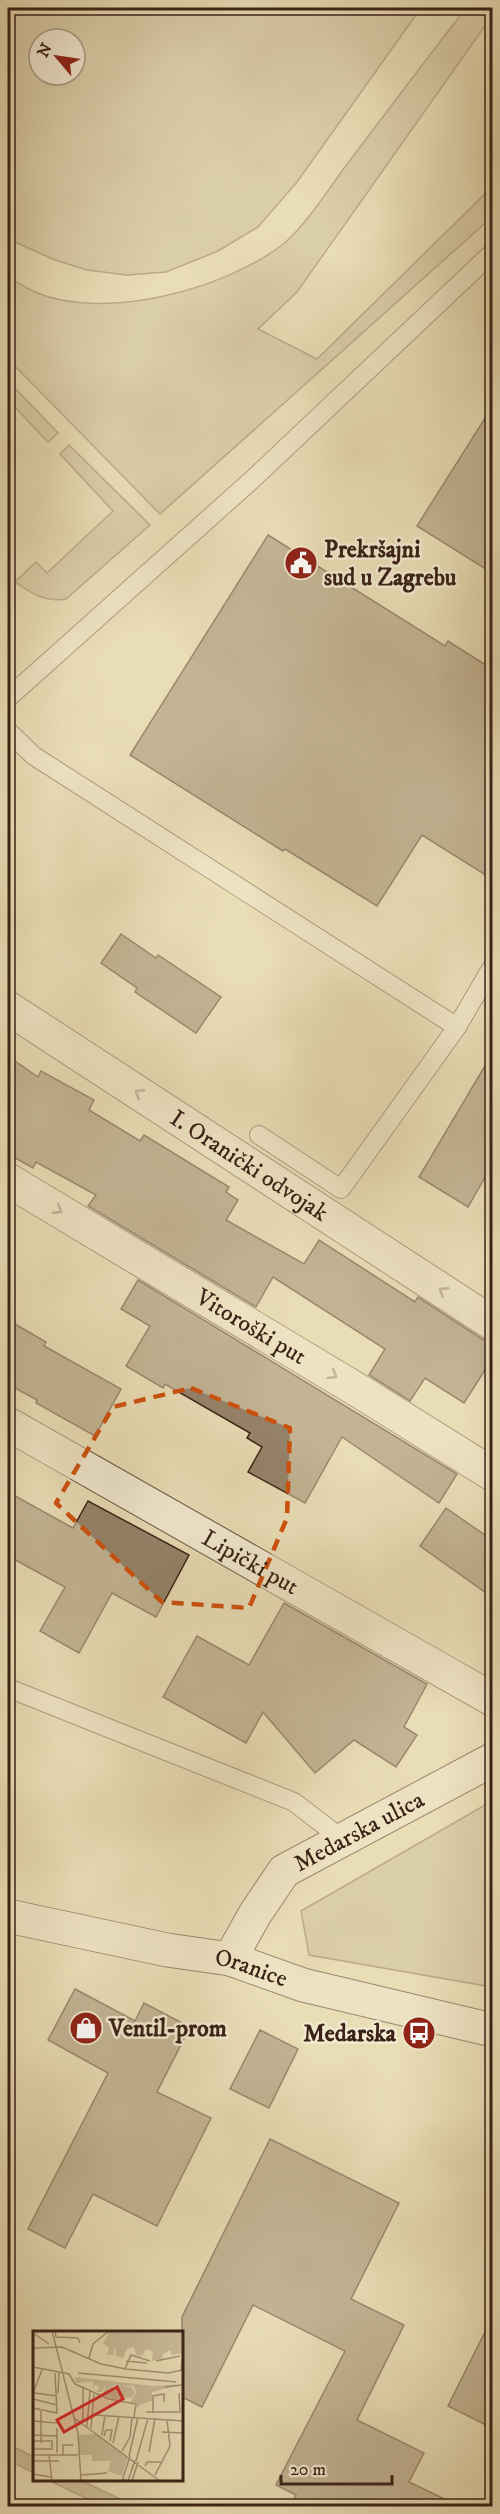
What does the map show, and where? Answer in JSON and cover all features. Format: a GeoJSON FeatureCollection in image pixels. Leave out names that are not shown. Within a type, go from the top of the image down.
{"type":"FeatureCollection","features":[{"type":"Feature","properties":{"kind":"street","name":"I. Oranički odvojak"},"geometry":{"type":"LineString","coordinates":[[8,1008],[492,1323]]}},
{"type":"Feature","properties":{"kind":"street","name":"Vitoroški put"},"geometry":{"type":"LineString","coordinates":[[8,1180],[364,1394],[492,1474]]}},
{"type":"Feature","properties":{"kind":"street","name":"Lipički put"},"geometry":{"type":"LineString","coordinates":[[8,1424],[492,1699]]}},
{"type":"Feature","properties":{"kind":"street","name":"Medarska ulica"},"geometry":{"type":"LineString","coordinates":[[230,1959],[255,1914],[284,1871],[492,1760]]}},
{"type":"Feature","properties":{"kind":"street","name":"Oranice"},"geometry":{"type":"LineString","coordinates":[[8,1916],[167,1950],[230,1959],[303,1985],[492,2030]]}},
{"type":"Feature","properties":{"kind":"lane"},"geometry":{"type":"LineString","coordinates":[[8,698],[254,478],[492,253]]}},
{"type":"Feature","properties":{"kind":"lane"},"geometry":{"type":"LineString","coordinates":[[8,731],[34,756],[457,1027]]}},
{"type":"Feature","properties":{"kind":"lane"},"geometry":{"type":"LineString","coordinates":[[259,1135],[341,1189],[457,1027],[492,967]]}},
{"type":"Feature","properties":{"kind":"lane"},"geometry":{"type":"LineString","coordinates":[[8,1688],[294,1802],[342,1839]]}},
{"type":"Feature","properties":{"kind":"highlighted area"},"geometry":{"type":"Polygon","coordinates":[[[191,1388],[290,1428],[287,1518],[249,1608],[162,1602],[56,1503],[113,1407],[191,1388]]]}},
{"type":"Feature","properties":{"kind":"shaded area"},"geometry":{"type":"Polygon","coordinates":[[[8,8],[421,8],[297,182],[258,227],[218,251],[166,272],[127,275],[87,270],[55,260],[8,239],[8,8]]]}},
{"type":"Feature","properties":{"kind":"shaded area"},"geometry":{"type":"Polygon","coordinates":[[[466,8],[492,8],[492,16],[297,292],[258,329],[317,359],[491,188],[492,217],[160,514],[8,359],[8,277],[35,292],[63,300],[95,304],[128,302],[197,287],[258,261],[282,245],[305,221],[466,8]]]}},
{"type":"Feature","properties":{"kind":"shaded area"},"geometry":{"type":"Polygon","coordinates":[[[8,381],[58,433],[48,442],[8,400],[8,381]]]}},
{"type":"Feature","properties":{"kind":"shaded area"},"geometry":{"type":"Polygon","coordinates":[[[69,445],[150,525],[66,599],[52,600],[33,593],[15,582],[36,562],[47,573],[113,511],[60,454],[69,445]]]}},
{"type":"Feature","properties":{"kind":"shaded area"},"geometry":{"type":"Polygon","coordinates":[[[492,1801],[492,1987],[309,1955],[301,1911],[492,1801]]]}},
{"type":"Feature","properties":{"kind":"shaded area"},"geometry":{"type":"Polygon","coordinates":[[[8,2444],[33,2456],[33,2472],[8,2460],[8,2444]]]}},
{"type":"Feature","properties":{"kind":"shaded area"},"geometry":{"type":"Polygon","coordinates":[[[50,2481],[82,2481],[135,2506],[102,2506],[50,2481]]]}},
{"type":"Feature","properties":{"kind":"building"},"geometry":{"type":"Polygon","coordinates":[[[492,407],[492,573],[417,526],[492,407]]]}},
{"type":"Feature","properties":{"kind":"building"},"geometry":{"type":"Polygon","coordinates":[[[268,535],[445,646],[448,641],[492,669],[492,879],[422,835],[377,906],[285,849],[283,851],[130,755],[268,535]]]}},
{"type":"Feature","properties":{"kind":"building"},"geometry":{"type":"Polygon","coordinates":[[[121,934],[156,958],[158,955],[221,997],[196,1033],[135,992],[137,988],[101,963],[121,934]]]}},
{"type":"Feature","properties":{"kind":"building"},"geometry":{"type":"Polygon","coordinates":[[[492,1054],[492,1165],[468,1207],[419,1177],[492,1054]]]}},
{"type":"Feature","properties":{"kind":"building"},"geometry":{"type":"Polygon","coordinates":[[[8,1056],[38,1077],[41,1071],[94,1100],[89,1110],[140,1141],[144,1135],[229,1187],[226,1192],[238,1200],[226,1220],[304,1264],[319,1240],[415,1302],[418,1297],[482,1339],[492,1341],[492,1359],[464,1403],[425,1378],[410,1401],[369,1375],[385,1349],[273,1277],[256,1307],[88,1206],[96,1195],[36,1162],[33,1168],[8,1154],[8,1056]]]}},
{"type":"Feature","properties":{"kind":"building"},"geometry":{"type":"Polygon","coordinates":[[[138,1280],[457,1474],[439,1503],[342,1437],[305,1503],[248,1472],[262,1447],[247,1438],[250,1433],[165,1384],[163,1388],[126,1366],[150,1326],[121,1309],[138,1280]]]}},
{"type":"Feature","properties":{"kind":"building"},"geometry":{"type":"Polygon","coordinates":[[[8,1320],[46,1342],[44,1346],[121,1389],[95,1436],[36,1403],[37,1400],[8,1384],[8,1320]]]}},
{"type":"Feature","properties":{"kind":"building"},"geometry":{"type":"Polygon","coordinates":[[[8,1492],[73,1528],[88,1501],[189,1555],[156,1617],[112,1593],[79,1653],[40,1631],[65,1587],[8,1556],[8,1492]]]}},
{"type":"Feature","properties":{"kind":"building"},"geometry":{"type":"Polygon","coordinates":[[[446,1508],[492,1540],[492,1597],[420,1546],[446,1508]]]}},
{"type":"Feature","properties":{"kind":"building"},"geometry":{"type":"Polygon","coordinates":[[[284,1603],[427,1684],[404,1727],[417,1735],[396,1767],[354,1740],[315,1773],[263,1712],[246,1743],[163,1697],[197,1636],[249,1665],[284,1603]]]}},
{"type":"Feature","properties":{"kind":"building"},"geometry":{"type":"Polygon","coordinates":[[[75,1989],[135,2021],[144,2003],[190,2027],[157,2092],[211,2118],[157,2226],[93,2194],[65,2248],[28,2229],[108,2073],[48,2040],[75,1989]]]}},
{"type":"Feature","properties":{"kind":"building"},"geometry":{"type":"Polygon","coordinates":[[[260,2030],[298,2049],[269,2108],[230,2089],[260,2030]]]}},
{"type":"Feature","properties":{"kind":"building"},"geometry":{"type":"Polygon","coordinates":[[[270,2139],[399,2203],[351,2299],[404,2325],[357,2420],[424,2453],[409,2482],[459,2506],[290,2506],[296,2495],[276,2485],[345,2351],[253,2305],[202,2407],[183,2398],[182,2317],[270,2139]]]}},
{"type":"Feature","properties":{"kind":"building"},"geometry":{"type":"Polygon","coordinates":[[[492,2318],[492,2428],[448,2406],[492,2318]]]}},
{"type":"Feature","properties":{"kind":"place","name":"Prekršajni sud u Zagrebu"},"geometry":{"type":"Point","coordinates":[301,563]}},
{"type":"Feature","properties":{"kind":"place","name":"Ventil-prom"},"geometry":{"type":"Point","coordinates":[86,2028]}},
{"type":"Feature","properties":{"kind":"place","name":"Medarska"},"geometry":{"type":"Point","coordinates":[419,2033]}}]}
